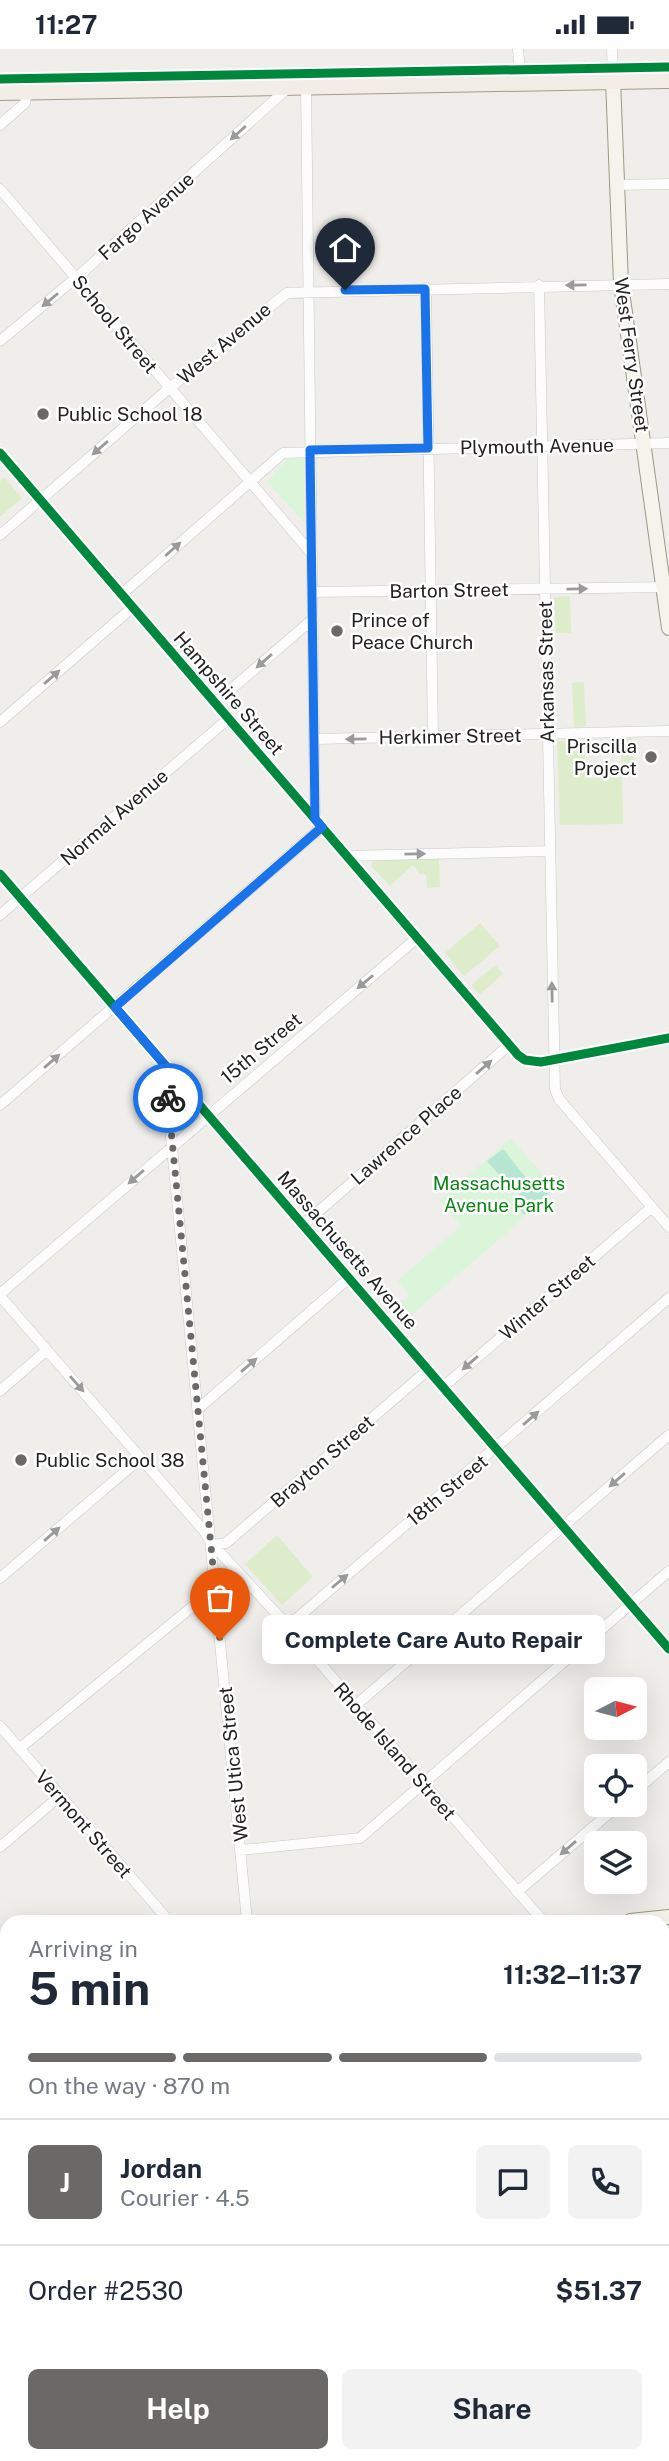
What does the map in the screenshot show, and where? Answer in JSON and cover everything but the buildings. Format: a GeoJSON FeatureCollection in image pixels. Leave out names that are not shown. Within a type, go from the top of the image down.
{"type":"FeatureCollection","features":[{"type":"Feature","properties":{"kind":"main road"},"geometry":{"type":"LineString","coordinates":[[0,92],[669,80]]}},
{"type":"Feature","properties":{"kind":"street"},"geometry":{"type":"LineString","coordinates":[[518,49],[521,83]]}},
{"type":"Feature","properties":{"kind":"street"},"geometry":{"type":"LineString","coordinates":[[612,49],[613,80]]}},
{"type":"Feature","properties":{"kind":"street","name":"West Ferry Street"},"geometry":{"type":"LineString","coordinates":[[613,80],[621,284],[666,587],[669,628]]}},
{"type":"Feature","properties":{"kind":"street","name":"Fargo Avenue"},"geometry":{"type":"LineString","coordinates":[[0,341],[77,277],[289,87]]}},
{"type":"Feature","properties":{"kind":"street"},"geometry":{"type":"LineString","coordinates":[[0,1105],[115,1007],[318,823],[306,87]]}},
{"type":"Feature","properties":{"kind":"street"},"geometry":{"type":"LineString","coordinates":[[0,125],[25,103],[27,92]]}},
{"type":"Feature","properties":{"kind":"street"},"geometry":{"type":"LineString","coordinates":[[616,185],[669,184]]}},
{"type":"Feature","properties":{"kind":"street","name":"School Street"},"geometry":{"type":"LineString","coordinates":[[0,189],[312,554]]}},
{"type":"Feature","properties":{"kind":"street","name":"West Avenue"},"geometry":{"type":"LineString","coordinates":[[0,535],[287,292],[669,284]]}},
{"type":"Feature","properties":{"kind":"street","name":"Arkansas Street"},"geometry":{"type":"LineString","coordinates":[[538,285],[544,446],[553,1060]]}},
{"type":"Feature","properties":{"kind":"street"},"geometry":{"type":"LineString","coordinates":[[425,289],[433,737]]}},
{"type":"Feature","properties":{"kind":"street","name":"Plymouth Avenue"},"geometry":{"type":"LineString","coordinates":[[122,594],[283,453],[310,450],[669,443]]}},
{"type":"Feature","properties":{"kind":"street","name":"Hampshire Street"},"geometry":{"type":"LineString","coordinates":[[0,453],[509,1045],[526,1061],[553,1060],[669,1038]]}},
{"type":"Feature","properties":{"kind":"street","name":"Barton Street"},"geometry":{"type":"LineString","coordinates":[[313,592],[666,587]]}},
{"type":"Feature","properties":{"kind":"street"},"geometry":{"type":"LineString","coordinates":[[0,722],[133,607]]}},
{"type":"Feature","properties":{"kind":"street"},"geometry":{"type":"LineString","coordinates":[[215,703],[313,619]]}},
{"type":"Feature","properties":{"kind":"street","name":"Normal Avenue"},"geometry":{"type":"LineString","coordinates":[[0,915],[229,719]]}},
{"type":"Feature","properties":{"kind":"street","name":"Herkimer Street"},"geometry":{"type":"LineString","coordinates":[[315,739],[669,731]]}},
{"type":"Feature","properties":{"kind":"street"},"geometry":{"type":"LineString","coordinates":[[347,856],[549,851]]}},
{"type":"Feature","properties":{"kind":"street","name":"Massachusetts Avenue"},"geometry":{"type":"LineString","coordinates":[[0,874],[669,1649]]}},
{"type":"Feature","properties":{"kind":"street","name":"15th Street"},"geometry":{"type":"LineString","coordinates":[[0,1295],[417,938]]}},
{"type":"Feature","properties":{"kind":"street","name":"Lawrence Place"},"geometry":{"type":"LineString","coordinates":[[303,1225],[509,1045]]}},
{"type":"Feature","properties":{"kind":"street"},"geometry":{"type":"LineString","coordinates":[[553,1060],[559,1099],[669,1227]]}},
{"type":"Feature","properties":{"kind":"street","name":"West Utica Street"},"geometry":{"type":"LineString","coordinates":[[164,1064],[213,1545],[246,1915]]}},
{"type":"Feature","properties":{"kind":"street","name":"Winter Street"},"geometry":{"type":"LineString","coordinates":[[443,1387],[652,1207]]}},
{"type":"Feature","properties":{"kind":"street"},"geometry":{"type":"LineString","coordinates":[[198,1409],[349,1278]]}},
{"type":"Feature","properties":{"kind":"street","name":"Rhode Island Street"},"geometry":{"type":"LineString","coordinates":[[0,1295],[204,1531],[213,1545],[288,1626],[538,1915]]}},
{"type":"Feature","properties":{"kind":"street","name":"18th Street"},"geometry":{"type":"LineString","coordinates":[[288,1626],[669,1299]]}},
{"type":"Feature","properties":{"kind":"street"},"geometry":{"type":"LineString","coordinates":[[0,1391],[47,1350]]}},
{"type":"Feature","properties":{"kind":"street","name":"Brayton Street"},"geometry":{"type":"LineString","coordinates":[[213,1545],[226,1543],[428,1370]]}},
{"type":"Feature","properties":{"kind":"street"},"geometry":{"type":"LineString","coordinates":[[356,1705],[669,1435]]}},
{"type":"Feature","properties":{"kind":"street"},"geometry":{"type":"LineString","coordinates":[[0,1578],[141,1458]]}},
{"type":"Feature","properties":{"kind":"street"},"geometry":{"type":"LineString","coordinates":[[241,1850],[360,1838],[669,1571]]}},
{"type":"Feature","properties":{"kind":"street"},"geometry":{"type":"LineString","coordinates":[[20,1748],[215,1588]]}},
{"type":"Feature","properties":{"kind":"street","name":"Vermont Street"},"geometry":{"type":"LineString","coordinates":[[0,1726],[164,1915]]}},
{"type":"Feature","properties":{"kind":"street"},"geometry":{"type":"LineString","coordinates":[[647,1781],[669,1762]]}},
{"type":"Feature","properties":{"kind":"street"},"geometry":{"type":"LineString","coordinates":[[0,1847],[60,1795]]}},
{"type":"Feature","properties":{"kind":"street"},"geometry":{"type":"LineString","coordinates":[[517,1892],[605,1817]]}},
{"type":"Feature","properties":{"kind":"green space"},"geometry":{"type":"Polygon","coordinates":[[[304,458],[304,522],[267,482],[287,459],[304,458]]]}},
{"type":"Feature","properties":{"kind":"green space"},"geometry":{"type":"Polygon","coordinates":[[[4,477],[22,498],[0,517],[0,481],[4,477]]]}},
{"type":"Feature","properties":{"kind":"green space"},"geometry":{"type":"Polygon","coordinates":[[[570,596],[571,633],[556,633],[554,597],[570,596]]]}},
{"type":"Feature","properties":{"kind":"green space"},"geometry":{"type":"Polygon","coordinates":[[[584,682],[586,726],[574,727],[572,683],[584,682]]]}},
{"type":"Feature","properties":{"kind":"green space"},"geometry":{"type":"Polygon","coordinates":[[[621,738],[633,738],[634,775],[622,775],[621,738]]]}},
{"type":"Feature","properties":{"kind":"green space"},"geometry":{"type":"Polygon","coordinates":[[[584,740],[586,778],[622,777],[623,824],[560,825],[557,741],[584,740]]]}},
{"type":"Feature","properties":{"kind":"green space"},"geometry":{"type":"Polygon","coordinates":[[[439,859],[440,887],[427,888],[426,874],[419,874],[413,865],[390,886],[371,866],[373,861],[439,859]]]}},
{"type":"Feature","properties":{"kind":"green space"},"geometry":{"type":"Polygon","coordinates":[[[480,923],[500,946],[464,976],[445,953],[480,923]]]}},
{"type":"Feature","properties":{"kind":"green space"},"geometry":{"type":"Polygon","coordinates":[[[495,965],[503,974],[480,994],[471,985],[495,965]]]}},
{"type":"Feature","properties":{"kind":"green space"},"geometry":{"type":"Polygon","coordinates":[[[173,1090],[195,1113],[178,1127],[173,1090]]]}},
{"type":"Feature","properties":{"kind":"green space","name":"Massachusetts Avenue Park"},"geometry":{"type":"Polygon","coordinates":[[[511,1138],[556,1190],[402,1323],[392,1311],[410,1296],[397,1281],[461,1226],[439,1201],[511,1138]]]}},
{"type":"Feature","properties":{"kind":"green space"},"geometry":{"type":"Polygon","coordinates":[[[503,1149],[527,1179],[513,1191],[487,1161],[503,1149]]]}},
{"type":"Feature","properties":{"kind":"green space"},"geometry":{"type":"Polygon","coordinates":[[[540,1177],[552,1191],[524,1215],[512,1200],[540,1177]]]}},
{"type":"Feature","properties":{"kind":"green space"},"geometry":{"type":"Polygon","coordinates":[[[277,1535],[313,1577],[282,1605],[245,1564],[277,1535]]]}},
{"type":"Feature","properties":{"kind":"cycle path"},"geometry":{"type":"LineString","coordinates":[[0,79],[669,67]]}},
{"type":"Feature","properties":{"kind":"cycle path"},"geometry":{"type":"LineString","coordinates":[[0,453],[518,1055],[525,1060],[541,1062],[669,1038]]}},
{"type":"Feature","properties":{"kind":"cycle path"},"geometry":{"type":"LineString","coordinates":[[0,874],[669,1649]]}},
{"type":"Feature","properties":{"kind":"way so far"},"geometry":{"type":"LineString","coordinates":[[168,1098],[213,1545],[220,1640]]}},
{"type":"Feature","properties":{"kind":"place","name":"Public School 18"},"geometry":{"type":"Point","coordinates":[43,414]}},
{"type":"Feature","properties":{"kind":"place","name":"Prince of Peace Church"},"geometry":{"type":"Point","coordinates":[337,631]}},
{"type":"Feature","properties":{"kind":"place","name":"Priscilla Project"},"geometry":{"type":"Point","coordinates":[651,757]}},
{"type":"Feature","properties":{"kind":"place","name":"Public School 38"},"geometry":{"type":"Point","coordinates":[21,1460]}},
{"type":"Feature","properties":{"kind":"place","name":"Complete Care Auto Repair"},"geometry":{"type":"Point","coordinates":[220,1640]}},
{"type":"Feature","properties":{"kind":"route"},"geometry":{"type":"LineString","coordinates":[[168,1098],[164,1064],[115,1007],[322,827],[315,819],[310,450],[428,448],[425,289],[345,290]]}}]}
